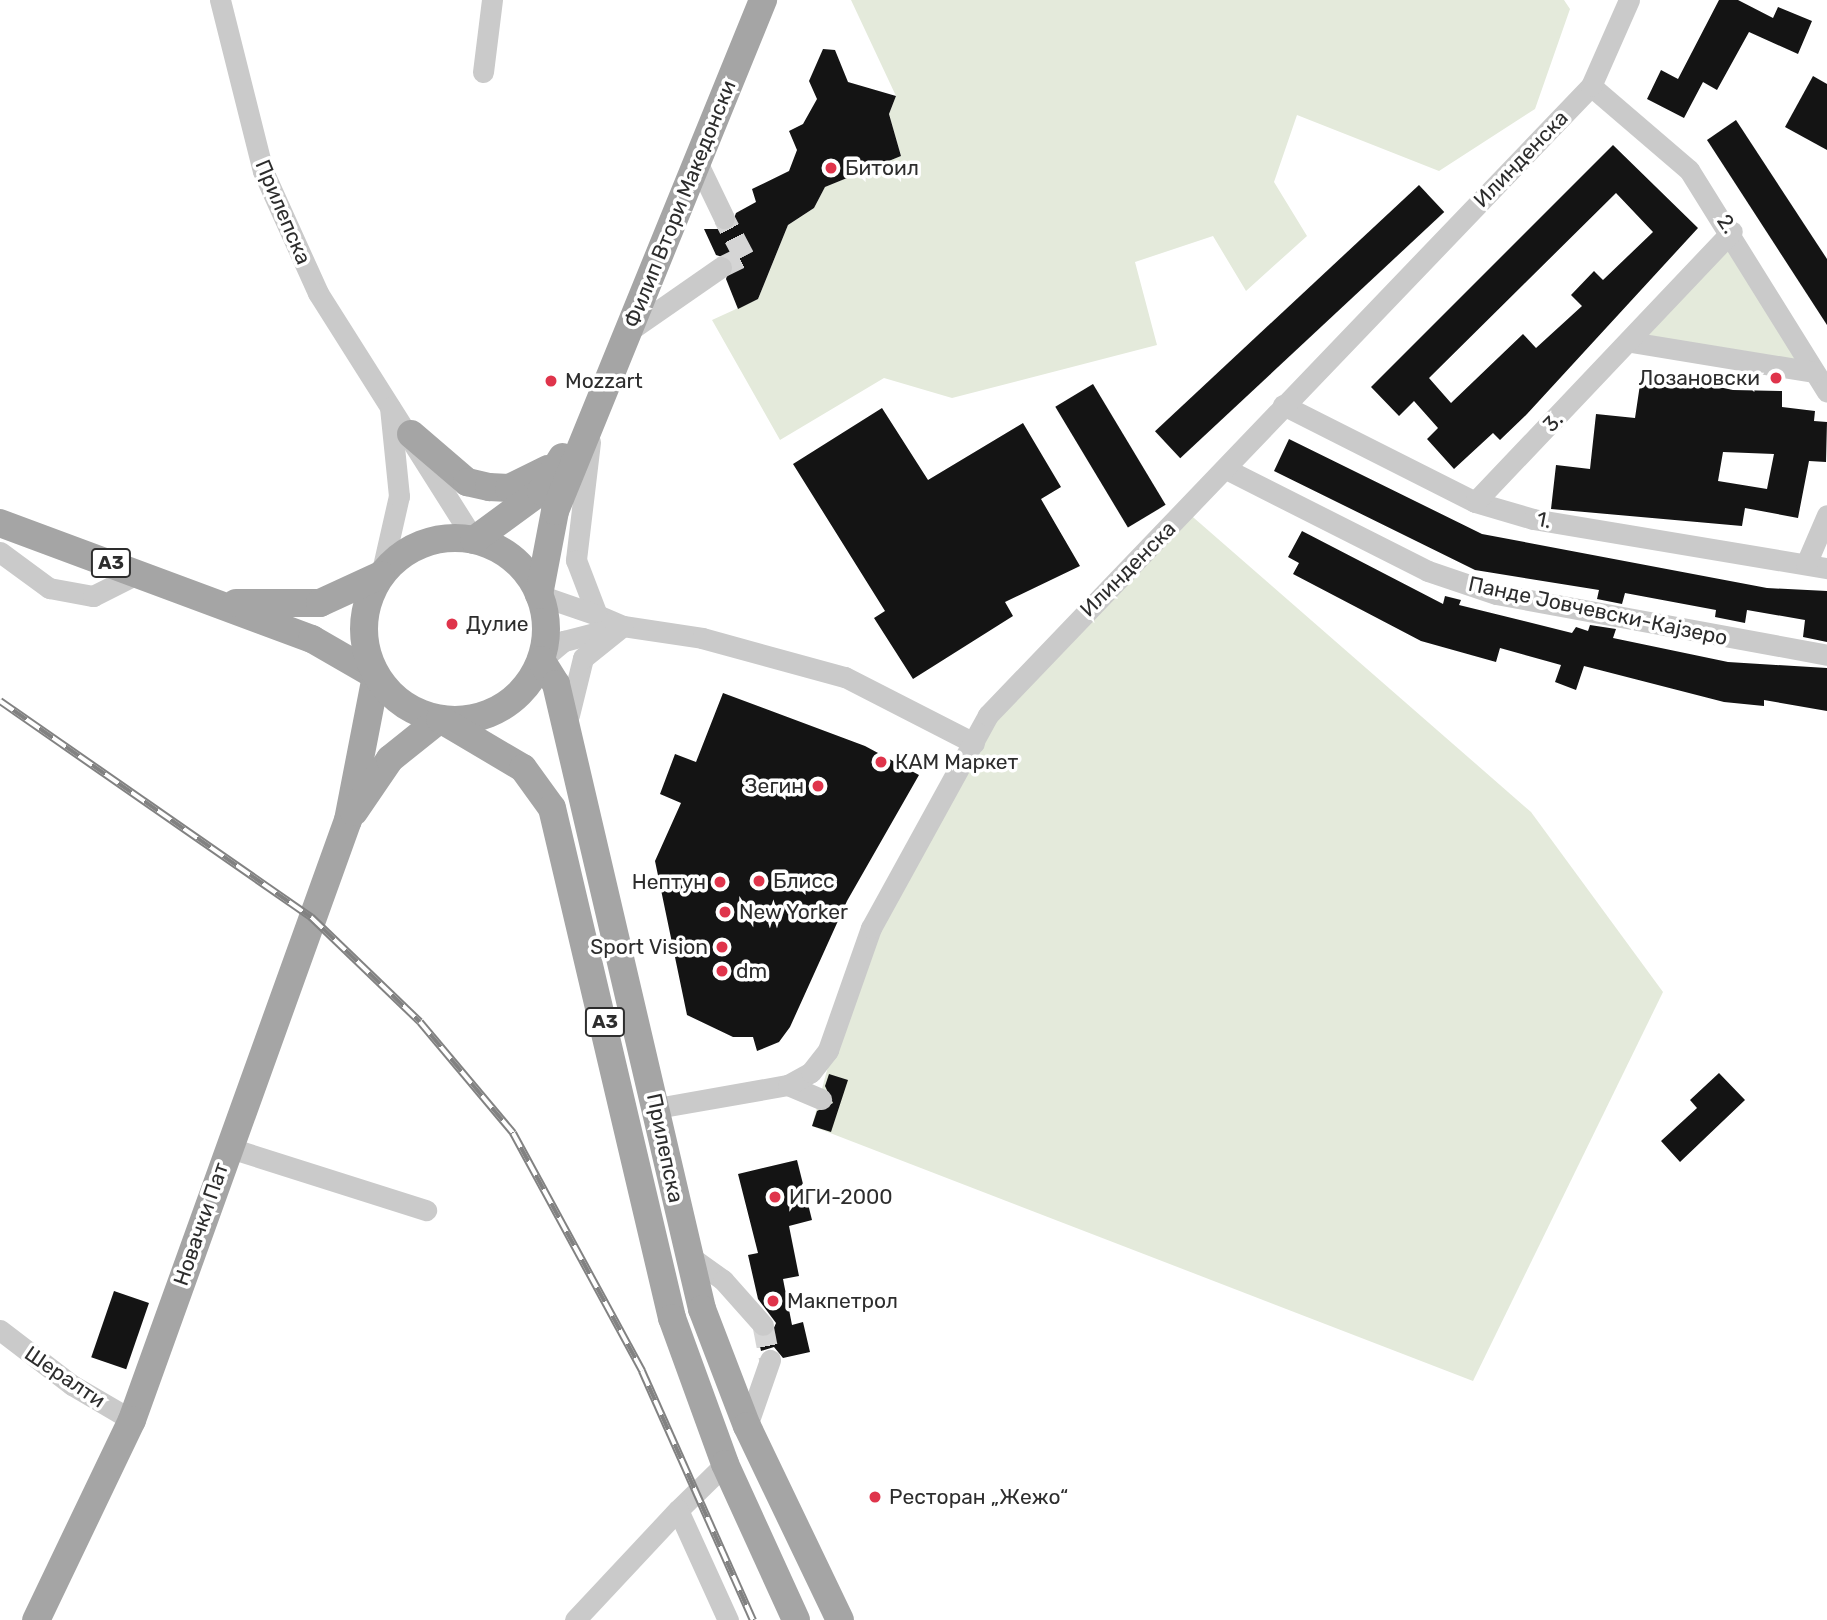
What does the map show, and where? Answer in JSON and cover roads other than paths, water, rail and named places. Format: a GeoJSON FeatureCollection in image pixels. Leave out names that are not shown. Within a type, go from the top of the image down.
{"type":"FeatureCollection","features":[{"type":"Feature","properties":{"kind":"main road","name":"Филип Втори Македонски"},"geometry":{"type":"LineString","coordinates":[[594,407],[698,164],[762,0]]}},
{"type":"Feature","properties":{"kind":"main road"},"geometry":{"type":"LineString","coordinates":[[539,595],[524,569],[474,540],[541,491],[594,407]]}},
{"type":"Feature","properties":{"kind":"main road"},"geometry":{"type":"LineString","coordinates":[[541,660],[546,638],[539,595],[555,511],[594,407]]}},
{"type":"Feature","properties":{"kind":"main road"},"geometry":{"type":"LineString","coordinates":[[411,434],[467,482],[489,487],[509,488],[559,461]]}},
{"type":"Feature","properties":{"kind":"main road","name":"A3"},"geometry":{"type":"LineString","coordinates":[[0,523],[221,603],[328,648],[376,676],[414,711],[440,719],[464,720],[512,701],[541,660]]}},
{"type":"Feature","properties":{"kind":"main road","name":"A3"},"geometry":{"type":"LineString","coordinates":[[221,603],[320,603],[381,575],[423,544],[474,540]]}},
{"type":"Feature","properties":{"kind":"main road"},"geometry":{"type":"LineString","coordinates":[[348,820],[376,676],[363,625],[381,575]]}},
{"type":"Feature","properties":{"kind":"main road"},"geometry":{"type":"LineString","coordinates":[[328,648],[349,674],[367,721]]}},
{"type":"Feature","properties":{"kind":"main road","name":"Прилепска"},"geometry":{"type":"LineString","coordinates":[[541,660],[556,684],[657,1108],[688,1255],[747,1426],[840,1620]]}},
{"type":"Feature","properties":{"kind":"main road"},"geometry":{"type":"LineString","coordinates":[[348,820],[390,760],[440,719]]}},
{"type":"Feature","properties":{"kind":"main road","name":"Прилепска"},"geometry":{"type":"LineString","coordinates":[[440,719],[497,747],[523,768],[561,831],[672,1318],[725,1464],[796,1620]]}},
{"type":"Feature","properties":{"kind":"main road"},"geometry":{"type":"LineString","coordinates":[[408,744],[497,747]]}},
{"type":"Feature","properties":{"kind":"main road","name":"Новачки Пат"},"geometry":{"type":"LineString","coordinates":[[36,1620],[132,1420],[227,1147],[348,820]]}},
{"type":"Feature","properties":{"kind":"street","name":"Прилепска"},"geometry":{"type":"LineString","coordinates":[[220,0],[263,171],[318,293],[411,434],[474,540]]}},
{"type":"Feature","properties":{"kind":"street"},"geometry":{"type":"LineString","coordinates":[[483,72],[492,0]]}},
{"type":"Feature","properties":{"kind":"street","name":"Илинденска"},"geometry":{"type":"LineString","coordinates":[[657,1108],[788,1085],[811,1072],[828,1050],[871,928],[988,715],[1591,86],[1629,0]]}},
{"type":"Feature","properties":{"kind":"street","name":"2."},"geometry":{"type":"LineString","coordinates":[[1591,86],[1689,170],[1732,231],[1827,392]]}},
{"type":"Feature","properties":{"kind":"street"},"geometry":{"type":"LineString","coordinates":[[698,164],[724,218]]}},
{"type":"Feature","properties":{"kind":"street","name":"3."},"geometry":{"type":"LineString","coordinates":[[1475,502],[1631,342],[1732,231]]}},
{"type":"Feature","properties":{"kind":"street"},"geometry":{"type":"LineString","coordinates":[[627,332],[721,267]]}},
{"type":"Feature","properties":{"kind":"street"},"geometry":{"type":"LineString","coordinates":[[1631,342],[1814,372]]}},
{"type":"Feature","properties":{"kind":"street","name":"Прилепска"},"geometry":{"type":"LineString","coordinates":[[381,575],[400,496],[390,405]]}},
{"type":"Feature","properties":{"kind":"street","name":"1."},"geometry":{"type":"LineString","coordinates":[[1283,405],[1475,502],[1534,519],[1827,568]]}},
{"type":"Feature","properties":{"kind":"street"},"geometry":{"type":"LineString","coordinates":[[594,407],[576,560],[597,615]]}},
{"type":"Feature","properties":{"kind":"street","name":"Панде Јовчевски-Кајзеро"},"geometry":{"type":"LineString","coordinates":[[1226,469],[1428,571],[1496,594],[1827,654]]}},
{"type":"Feature","properties":{"kind":"street"},"geometry":{"type":"LineString","coordinates":[[1806,564],[1827,515]]}},
{"type":"Feature","properties":{"kind":"street"},"geometry":{"type":"LineString","coordinates":[[0,552],[49,588],[93,596],[139,573]]}},
{"type":"Feature","properties":{"kind":"street"},"geometry":{"type":"LineString","coordinates":[[539,595],[622,626],[702,638],[845,677],[974,743]]}},
{"type":"Feature","properties":{"kind":"street"},"geometry":{"type":"LineString","coordinates":[[541,660],[564,641],[622,626]]}},
{"type":"Feature","properties":{"kind":"street"},"geometry":{"type":"LineString","coordinates":[[567,730],[571,689],[583,658],[622,626]]}},
{"type":"Feature","properties":{"kind":"street"},"geometry":{"type":"LineString","coordinates":[[788,1085],[821,1099]]}},
{"type":"Feature","properties":{"kind":"street"},"geometry":{"type":"LineString","coordinates":[[227,1147],[426,1210]]}},
{"type":"Feature","properties":{"kind":"street"},"geometry":{"type":"LineString","coordinates":[[688,1255],[723,1280],[763,1325]]}},
{"type":"Feature","properties":{"kind":"street","name":"Шералти"},"geometry":{"type":"LineString","coordinates":[[2,1335],[132,1420]]}},
{"type":"Feature","properties":{"kind":"street"},"geometry":{"type":"LineString","coordinates":[[747,1426],[770,1360]]}},
{"type":"Feature","properties":{"kind":"street"},"geometry":{"type":"LineString","coordinates":[[575,1620],[725,1464]]}},
{"type":"Feature","properties":{"kind":"street"},"geometry":{"type":"LineString","coordinates":[[678,1510],[728,1620]]}},
{"type":"Feature","properties":{"kind":"tunnel"},"geometry":{"type":"LineString","coordinates":[[721,267],[744,256],[724,218]]}},
{"type":"Feature","properties":{"kind":"tunnel"},"geometry":{"type":"LineString","coordinates":[[763,1325],[770,1360]]}},
{"type":"Feature","properties":{"kind":"railway"},"geometry":{"type":"LineString","coordinates":[[0,701],[311,917],[420,1022],[513,1133],[642,1371],[753,1620]]}},
{"type":"Feature","properties":{"kind":"place","name":"Битоил"},"geometry":{"type":"Point","coordinates":[831,168]}},
{"type":"Feature","properties":{"kind":"place","name":"Лозановски"},"geometry":{"type":"Point","coordinates":[1776,378]}},
{"type":"Feature","properties":{"kind":"place","name":"Mozzart"},"geometry":{"type":"Point","coordinates":[551,381]}},
{"type":"Feature","properties":{"kind":"place","name":"Дулие"},"geometry":{"type":"Point","coordinates":[452,624]}},
{"type":"Feature","properties":{"kind":"place","name":"КАМ Маркет"},"geometry":{"type":"Point","coordinates":[881,762]}},
{"type":"Feature","properties":{"kind":"place","name":"Зегин"},"geometry":{"type":"Point","coordinates":[818,786]}},
{"type":"Feature","properties":{"kind":"place","name":"Блисс"},"geometry":{"type":"Point","coordinates":[759,881]}},
{"type":"Feature","properties":{"kind":"place","name":"Нептун"},"geometry":{"type":"Point","coordinates":[720,882]}},
{"type":"Feature","properties":{"kind":"place","name":"New Yorker"},"geometry":{"type":"Point","coordinates":[725,912]}},
{"type":"Feature","properties":{"kind":"place","name":"Sport Vision"},"geometry":{"type":"Point","coordinates":[722,947]}},
{"type":"Feature","properties":{"kind":"place","name":"dm"},"geometry":{"type":"Point","coordinates":[722,971]}},
{"type":"Feature","properties":{"kind":"place","name":"ИГИ-2000"},"geometry":{"type":"Point","coordinates":[775,1197]}},
{"type":"Feature","properties":{"kind":"place","name":"Макпетрол"},"geometry":{"type":"Point","coordinates":[773,1301]}},
{"type":"Feature","properties":{"kind":"place","name":"Ресторан „Жежо“"},"geometry":{"type":"Point","coordinates":[875,1497]}}]}
